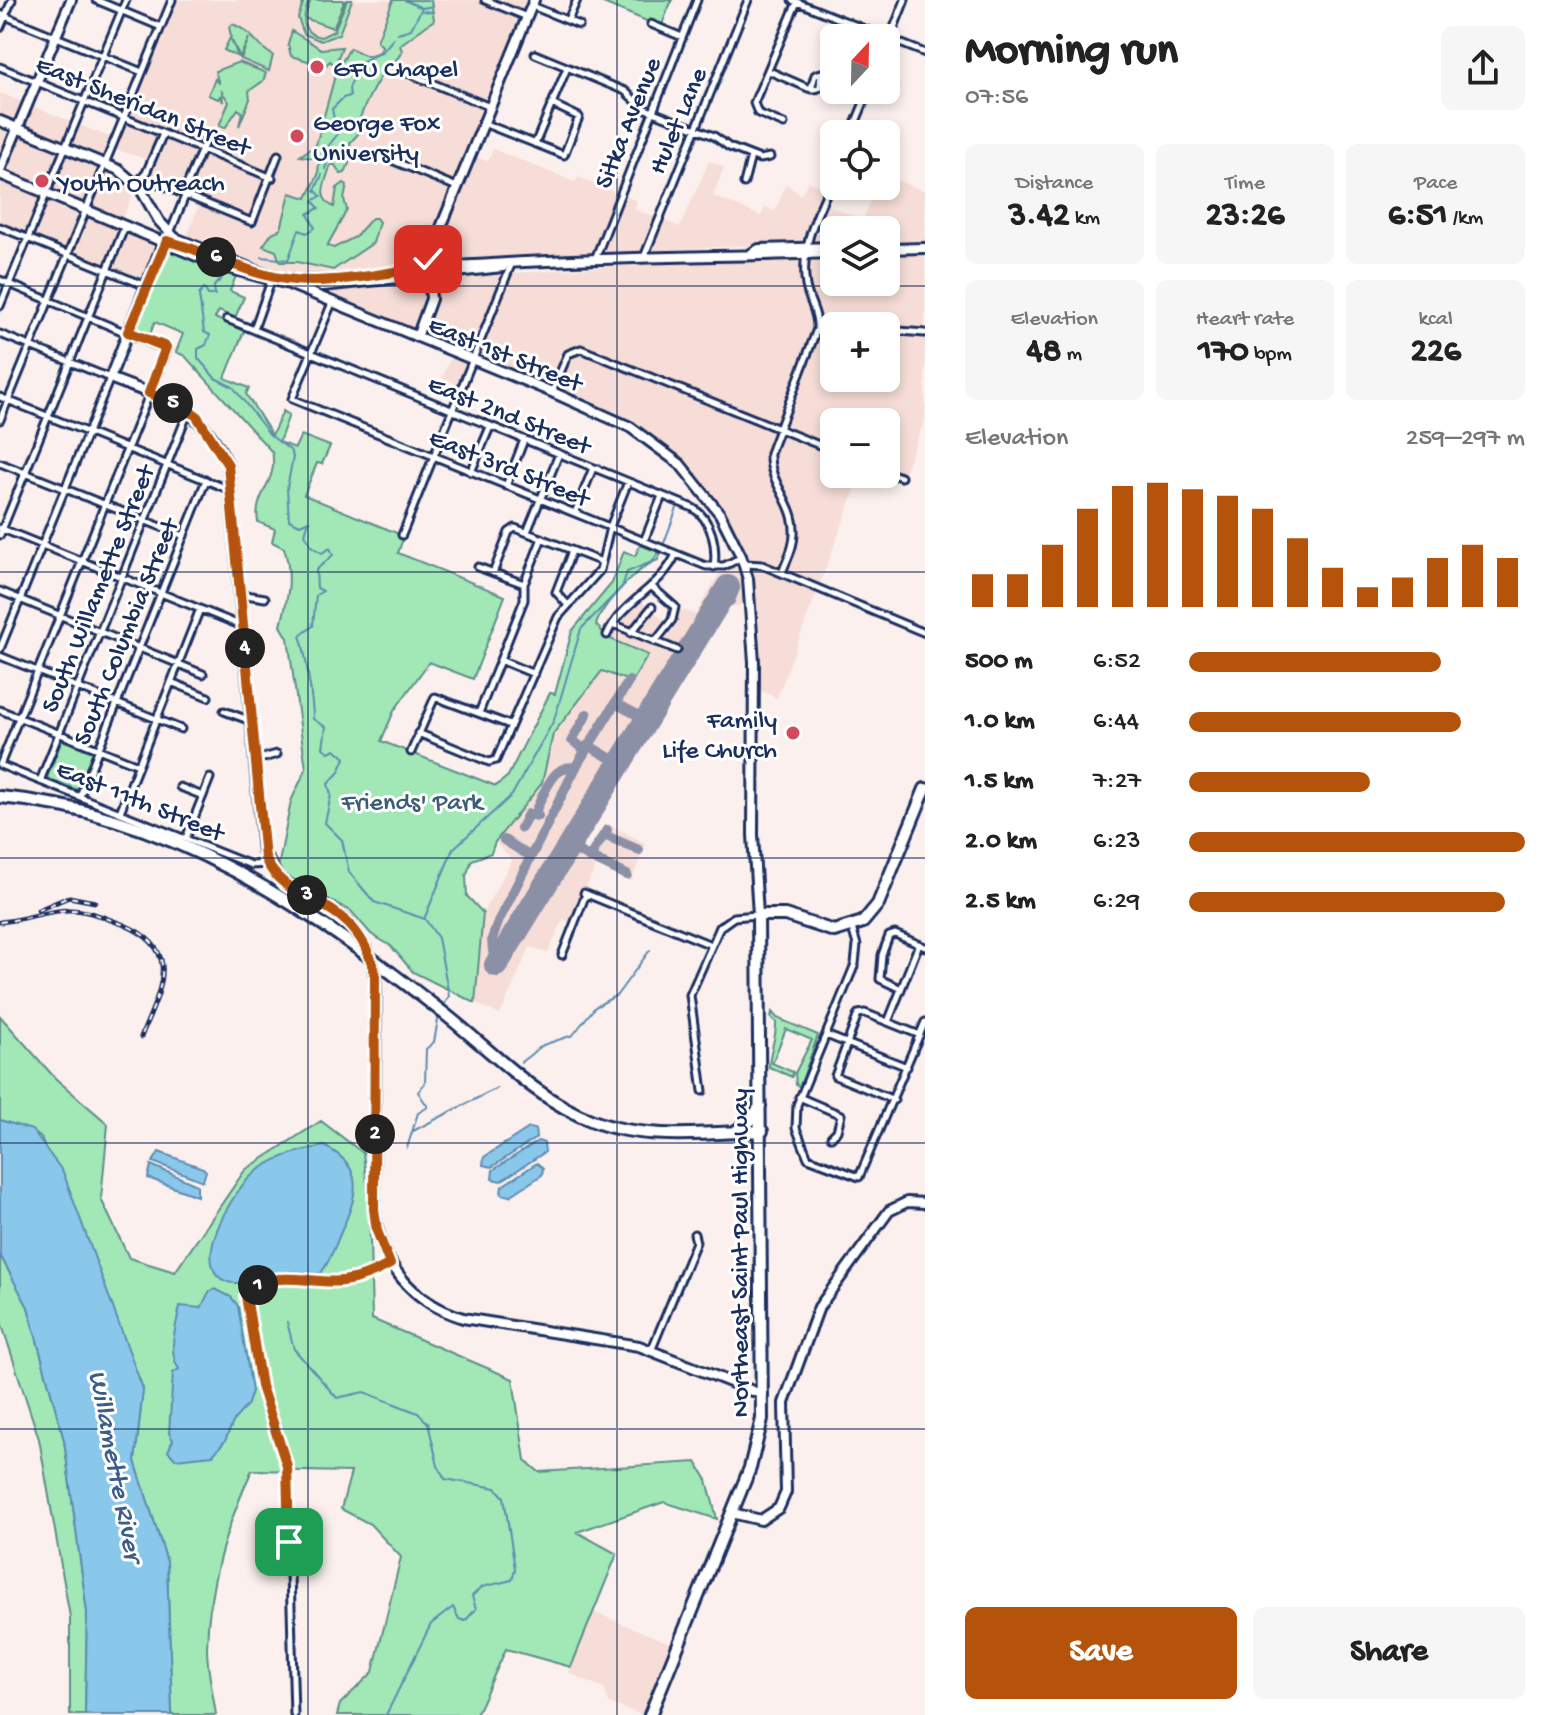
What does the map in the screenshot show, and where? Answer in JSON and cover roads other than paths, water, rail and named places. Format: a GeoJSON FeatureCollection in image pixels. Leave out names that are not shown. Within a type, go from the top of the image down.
{"type":"FeatureCollection","features":[{"type":"Feature","properties":{"kind":"highway"},"geometry":{"type":"LineString","coordinates":[[758,915],[791,916],[828,930],[852,928],[877,907],[925,789]]}},
{"type":"Feature","properties":{"kind":"highway"},"geometry":{"type":"LineString","coordinates":[[0,797],[35,801],[113,819],[193,851],[290,902],[386,968],[554,1100],[595,1122],[641,1132],[762,1131]]}},
{"type":"Feature","properties":{"kind":"highway","name":"Northeast Saint Paul Highway"},"geometry":{"type":"LineString","coordinates":[[650,1715],[756,1449],[763,1395],[758,915]]}},
{"type":"Feature","properties":{"kind":"highway"},"geometry":{"type":"LineString","coordinates":[[735,1132],[750,1121],[761,1104]]}},
{"type":"Feature","properties":{"kind":"main road"},"geometry":{"type":"LineString","coordinates":[[0,172],[71,0]]}},
{"type":"Feature","properties":{"kind":"main road"},"geometry":{"type":"LineString","coordinates":[[417,337],[431,299],[428,259],[533,3]]}},
{"type":"Feature","properties":{"kind":"main road"},"geometry":{"type":"LineString","coordinates":[[0,121],[104,163],[136,184]]}},
{"type":"Feature","properties":{"kind":"main road","name":"East 1st Street"},"geometry":{"type":"LineString","coordinates":[[0,172],[164,242],[271,281],[291,282]]}},
{"type":"Feature","properties":{"kind":"main road","name":"East 1st Street"},"geometry":{"type":"LineString","coordinates":[[136,184],[166,231],[188,246],[291,282],[332,303],[630,427],[670,455],[711,501],[732,539],[749,587]]}},
{"type":"Feature","properties":{"kind":"main road"},"geometry":{"type":"LineString","coordinates":[[135,230],[151,227],[154,214]]}},
{"type":"Feature","properties":{"kind":"main road"},"geometry":{"type":"LineString","coordinates":[[166,231],[110,378],[189,410],[224,456],[231,490],[262,843],[267,864],[282,882],[342,916],[363,940],[372,961],[376,990],[374,1209],[377,1231],[390,1264],[418,1295],[450,1314],[619,1342],[651,1351],[763,1395]]}},
{"type":"Feature","properties":{"kind":"main road"},"geometry":{"type":"LineString","coordinates":[[164,242],[188,246]]}},
{"type":"Feature","properties":{"kind":"main road"},"geometry":{"type":"LineString","coordinates":[[900,249],[925,248]]}},
{"type":"Feature","properties":{"kind":"main road"},"geometry":{"type":"LineString","coordinates":[[291,282],[338,285],[429,271],[752,253],[759,249],[820,252]]}},
{"type":"Feature","properties":{"kind":"main road"},"geometry":{"type":"LineString","coordinates":[[805,251],[820,249]]}},
{"type":"Feature","properties":{"kind":"main road","name":"Northeast Saint Paul Highway"},"geometry":{"type":"LineString","coordinates":[[749,587],[755,731],[753,835],[758,915]]}},
{"type":"Feature","properties":{"kind":"main road"},"geometry":{"type":"LineString","coordinates":[[732,1513],[761,1520],[781,1506],[786,1492],[784,1403],[819,1307],[889,1211],[907,1202],[925,1203]]}},
{"type":"Feature","properties":{"kind":"street"},"geometry":{"type":"LineString","coordinates":[[0,28],[2,15],[12,0]]}},
{"type":"Feature","properties":{"kind":"street"},"geometry":{"type":"LineString","coordinates":[[96,0],[161,27]]}},
{"type":"Feature","properties":{"kind":"street"},"geometry":{"type":"LineString","coordinates":[[0,306],[126,0]]}},
{"type":"Feature","properties":{"kind":"street"},"geometry":{"type":"LineString","coordinates":[[0,420],[172,0]]}},
{"type":"Feature","properties":{"kind":"street"},"geometry":{"type":"LineString","coordinates":[[485,0],[527,17]]}},
{"type":"Feature","properties":{"kind":"street"},"geometry":{"type":"LineString","coordinates":[[568,20],[577,0]]}},
{"type":"Feature","properties":{"kind":"street","name":"Sitka Avenue"},"geometry":{"type":"LineString","coordinates":[[595,260],[697,0]]}},
{"type":"Feature","properties":{"kind":"street","name":"Hulet Lane"},"geometry":{"type":"LineString","coordinates":[[644,257],[679,164],[748,0]]}},
{"type":"Feature","properties":{"kind":"street"},"geometry":{"type":"LineString","coordinates":[[896,24],[905,0]]}},
{"type":"Feature","properties":{"kind":"street"},"geometry":{"type":"LineString","coordinates":[[784,124],[755,109],[794,1],[853,24]]}},
{"type":"Feature","properties":{"kind":"street"},"geometry":{"type":"LineString","coordinates":[[533,3],[579,25]]}},
{"type":"Feature","properties":{"kind":"street"},"geometry":{"type":"LineString","coordinates":[[2,15],[142,72]]}},
{"type":"Feature","properties":{"kind":"street"},"geometry":{"type":"LineString","coordinates":[[651,24],[682,37]]}},
{"type":"Feature","properties":{"kind":"street"},"geometry":{"type":"LineString","coordinates":[[900,43],[925,53]]}},
{"type":"Feature","properties":{"kind":"street"},"geometry":{"type":"LineString","coordinates":[[535,54],[625,91],[652,111],[751,156],[760,159],[770,157]]}},
{"type":"Feature","properties":{"kind":"street","name":"East Sheridan Street"},"geometry":{"type":"LineString","coordinates":[[0,67],[272,178]]}},
{"type":"Feature","properties":{"kind":"street"},"geometry":{"type":"LineString","coordinates":[[535,144],[568,68]]}},
{"type":"Feature","properties":{"kind":"street"},"geometry":{"type":"LineString","coordinates":[[398,69],[490,107]]}},
{"type":"Feature","properties":{"kind":"street"},"geometry":{"type":"LineString","coordinates":[[769,71],[811,89]]}},
{"type":"Feature","properties":{"kind":"street"},"geometry":{"type":"LineString","coordinates":[[483,123],[564,155],[579,117],[552,104]]}},
{"type":"Feature","properties":{"kind":"street"},"geometry":{"type":"LineString","coordinates":[[136,184],[146,173],[163,134]]}},
{"type":"Feature","properties":{"kind":"street"},"geometry":{"type":"LineString","coordinates":[[166,231],[208,135]]}},
{"type":"Feature","properties":{"kind":"street"},"geometry":{"type":"LineString","coordinates":[[149,180],[252,222],[272,178],[278,155]]}},
{"type":"Feature","properties":{"kind":"street"},"geometry":{"type":"LineString","coordinates":[[744,183],[751,156]]}},
{"type":"Feature","properties":{"kind":"street"},"geometry":{"type":"LineString","coordinates":[[389,159],[457,187]]}},
{"type":"Feature","properties":{"kind":"street"},"geometry":{"type":"LineString","coordinates":[[782,573],[793,542],[794,526],[769,460],[817,329],[815,310],[806,286],[805,251],[825,200]]}},
{"type":"Feature","properties":{"kind":"street"},"geometry":{"type":"LineString","coordinates":[[125,226],[1,531],[243,626]]}},
{"type":"Feature","properties":{"kind":"street"},"geometry":{"type":"LineString","coordinates":[[0,227],[146,286]]}},
{"type":"Feature","properties":{"kind":"street"},"geometry":{"type":"LineString","coordinates":[[402,535],[511,265]]}},
{"type":"Feature","properties":{"kind":"street"},"geometry":{"type":"LineString","coordinates":[[0,280],[167,350],[0,765]]}},
{"type":"Feature","properties":{"kind":"street"},"geometry":{"type":"LineString","coordinates":[[255,326],[271,281]]}},
{"type":"Feature","properties":{"kind":"street"},"geometry":{"type":"LineString","coordinates":[[311,354],[332,303]]}},
{"type":"Feature","properties":{"kind":"street","name":"East 2nd Street"},"geometry":{"type":"LineString","coordinates":[[227,319],[693,508],[703,516],[715,546],[714,567]]}},
{"type":"Feature","properties":{"kind":"street"},"geometry":{"type":"LineString","coordinates":[[900,331],[925,333]]}},
{"type":"Feature","properties":{"kind":"street"},"geometry":{"type":"LineString","coordinates":[[0,334],[110,378],[0,649]]}},
{"type":"Feature","properties":{"kind":"street"},"geometry":{"type":"LineString","coordinates":[[552,392],[568,354],[576,349],[820,446]]}},
{"type":"Feature","properties":{"kind":"street","name":"East 3rd Street"},"geometry":{"type":"LineString","coordinates":[[311,354],[292,399],[714,567]]}},
{"type":"Feature","properties":{"kind":"street"},"geometry":{"type":"LineString","coordinates":[[0,397],[231,490]]}},
{"type":"Feature","properties":{"kind":"street","name":"South Willamette Street"},"geometry":{"type":"LineString","coordinates":[[40,781],[189,410]]}},
{"type":"Feature","properties":{"kind":"street"},"geometry":{"type":"LineString","coordinates":[[471,472],[490,427]]}},
{"type":"Feature","properties":{"kind":"street"},"geometry":{"type":"LineString","coordinates":[[506,486],[524,440]]}},
{"type":"Feature","properties":{"kind":"street"},"geometry":{"type":"LineString","coordinates":[[527,532],[559,454]]}},
{"type":"Feature","properties":{"kind":"street"},"geometry":{"type":"LineString","coordinates":[[0,463],[184,536]]}},
{"type":"Feature","properties":{"kind":"street"},"geometry":{"type":"LineString","coordinates":[[575,513],[593,468]]}},
{"type":"Feature","properties":{"kind":"street","name":"South Columbia Street"},"geometry":{"type":"LineString","coordinates":[[80,796],[206,480]]}},
{"type":"Feature","properties":{"kind":"street"},"geometry":{"type":"LineString","coordinates":[[418,733],[492,762],[534,674],[555,621],[596,575],[628,482]]}},
{"type":"Feature","properties":{"kind":"street"},"geometry":{"type":"LineString","coordinates":[[644,541],[662,496]]}},
{"type":"Feature","properties":{"kind":"street"},"geometry":{"type":"LineString","coordinates":[[493,573],[513,528],[602,562]]}},
{"type":"Feature","properties":{"kind":"street"},"geometry":{"type":"LineString","coordinates":[[479,713],[524,600],[524,584],[542,538]]}},
{"type":"Feature","properties":{"kind":"street"},"geometry":{"type":"LineString","coordinates":[[567,604],[556,592],[572,551]]}},
{"type":"Feature","properties":{"kind":"street"},"geometry":{"type":"LineString","coordinates":[[607,635],[613,624],[669,567],[676,554]]}},
{"type":"Feature","properties":{"kind":"street"},"geometry":{"type":"LineString","coordinates":[[714,567],[742,562],[759,564],[925,633]]}},
{"type":"Feature","properties":{"kind":"street"},"geometry":{"type":"LineString","coordinates":[[478,567],[524,584]]}},
{"type":"Feature","properties":{"kind":"street"},"geometry":{"type":"LineString","coordinates":[[651,586],[672,604],[675,612],[655,642]]}},
{"type":"Feature","properties":{"kind":"street"},"geometry":{"type":"LineString","coordinates":[[0,591],[203,674]]}},
{"type":"Feature","properties":{"kind":"street"},"geometry":{"type":"LineString","coordinates":[[240,594],[265,598]]}},
{"type":"Feature","properties":{"kind":"street"},"geometry":{"type":"LineString","coordinates":[[631,633],[652,607]]}},
{"type":"Feature","properties":{"kind":"street"},"geometry":{"type":"LineString","coordinates":[[120,812],[200,609]]}},
{"type":"Feature","properties":{"kind":"street"},"geometry":{"type":"LineString","coordinates":[[613,624],[677,650]]}},
{"type":"Feature","properties":{"kind":"street"},"geometry":{"type":"LineString","coordinates":[[0,656],[181,729]]}},
{"type":"Feature","properties":{"kind":"street"},"geometry":{"type":"LineString","coordinates":[[500,660],[534,674]]}},
{"type":"Feature","properties":{"kind":"street"},"geometry":{"type":"LineString","coordinates":[[171,682],[208,697]]}},
{"type":"Feature","properties":{"kind":"street"},"geometry":{"type":"LineString","coordinates":[[411,752],[435,697],[510,725]]}},
{"type":"Feature","properties":{"kind":"street"},"geometry":{"type":"LineString","coordinates":[[0,710],[138,765]]}},
{"type":"Feature","properties":{"kind":"street"},"geometry":{"type":"LineString","coordinates":[[224,711],[252,721]]}},
{"type":"Feature","properties":{"kind":"street"},"geometry":{"type":"LineString","coordinates":[[255,760],[277,754]]}},
{"type":"Feature","properties":{"kind":"street","name":"East 11th Street"},"geometry":{"type":"LineString","coordinates":[[0,765],[251,865],[267,864]]}},
{"type":"Feature","properties":{"kind":"street"},"geometry":{"type":"LineString","coordinates":[[186,838],[210,778]]}},
{"type":"Feature","properties":{"kind":"street"},"geometry":{"type":"LineString","coordinates":[[180,787],[203,796]]}},
{"type":"Feature","properties":{"kind":"street"},"geometry":{"type":"LineString","coordinates":[[562,955],[585,893],[711,945]]}},
{"type":"Feature","properties":{"kind":"street"},"geometry":{"type":"LineString","coordinates":[[703,1091],[689,1002],[711,945],[727,922],[738,916],[758,915]]}},
{"type":"Feature","properties":{"kind":"street"},"geometry":{"type":"LineString","coordinates":[[852,928],[857,945],[855,964],[799,1097],[796,1128],[808,1158],[859,1177],[925,1022]]}},
{"type":"Feature","properties":{"kind":"street"},"geometry":{"type":"LineString","coordinates":[[888,1022],[922,946],[895,934],[889,936],[882,955],[880,979],[901,989]]}},
{"type":"Feature","properties":{"kind":"street"},"geometry":{"type":"LineString","coordinates":[[894,1100],[835,1076],[858,1014],[920,1035]]}},
{"type":"Feature","properties":{"kind":"street"},"geometry":{"type":"LineString","coordinates":[[826,1035],[907,1067]]}},
{"type":"Feature","properties":{"kind":"street"},"geometry":{"type":"LineString","coordinates":[[799,1097],[841,1115],[837,1131],[831,1137]]}},
{"type":"Feature","properties":{"kind":"street"},"geometry":{"type":"LineString","coordinates":[[651,1351],[696,1242],[694,1234]]}},
{"type":"Feature","properties":{"kind":"street"},"geometry":{"type":"LineString","coordinates":[[294,1715],[287,1466],[258,1374],[246,1296],[257,1286],[277,1280],[344,1281],[390,1264]]}},
{"type":"Feature","properties":{"kind":"water","name":"Willamette River"},"geometry":{"type":"Polygon","coordinates":[[[0,1120],[32,1130],[63,1172],[143,1389],[135,1461],[167,1562],[172,1715],[85,1715],[87,1612],[64,1440],[28,1307],[0,1255],[0,1120]]]}},
{"type":"Feature","properties":{"kind":"water"},"geometry":{"type":"Polygon","coordinates":[[[529,1128],[535,1129],[536,1138],[492,1167],[483,1165],[484,1157],[529,1128]]]}},
{"type":"Feature","properties":{"kind":"water"},"geometry":{"type":"Polygon","coordinates":[[[538,1141],[544,1143],[545,1152],[501,1181],[492,1179],[493,1170],[538,1141]]]}},
{"type":"Feature","properties":{"kind":"water"},"geometry":{"type":"Polygon","coordinates":[[[324,1146],[347,1163],[355,1183],[347,1219],[321,1273],[278,1273],[247,1282],[225,1281],[215,1273],[211,1260],[213,1245],[225,1213],[243,1185],[276,1160],[324,1146]]]}},
{"type":"Feature","properties":{"kind":"water"},"geometry":{"type":"Polygon","coordinates":[[[159,1152],[203,1168],[206,1171],[203,1181],[153,1162],[159,1152]]]}},
{"type":"Feature","properties":{"kind":"water"},"geometry":{"type":"Polygon","coordinates":[[[537,1163],[543,1168],[542,1175],[510,1196],[501,1194],[502,1186],[537,1163]]]}},
{"type":"Feature","properties":{"kind":"water"},"geometry":{"type":"Polygon","coordinates":[[[151,1165],[197,1185],[197,1196],[148,1178],[151,1165]]]}},
{"type":"Feature","properties":{"kind":"water"},"geometry":{"type":"Polygon","coordinates":[[[215,1289],[231,1297],[238,1306],[252,1391],[248,1404],[234,1420],[225,1441],[213,1455],[175,1459],[168,1451],[173,1440],[169,1433],[173,1373],[179,1369],[173,1347],[180,1306],[201,1308],[209,1292],[215,1289]]]}},
{"type":"Feature","properties":{"kind":"waterway"},"geometry":{"type":"LineString","coordinates":[[398,33],[411,29],[422,8],[404,0]]}},
{"type":"Feature","properties":{"kind":"waterway"},"geometry":{"type":"LineString","coordinates":[[422,8],[433,6]]}},
{"type":"Feature","properties":{"kind":"waterway"},"geometry":{"type":"LineString","coordinates":[[423,11],[433,12]]}},
{"type":"Feature","properties":{"kind":"waterway"},"geometry":{"type":"LineString","coordinates":[[325,169],[327,162],[322,154],[337,135],[332,109],[343,98],[350,96],[349,88],[359,63],[383,51],[393,39]]}},
{"type":"Feature","properties":{"kind":"waterway"},"geometry":{"type":"LineString","coordinates":[[262,257],[288,260],[299,230],[307,233],[315,228],[308,214],[319,208],[313,201],[321,196],[315,190],[322,175]]}},
{"type":"Feature","properties":{"kind":"waterway"},"geometry":{"type":"LineString","coordinates":[[222,278],[214,286],[215,295],[208,295],[204,288],[199,295],[204,332],[210,335],[206,345],[198,349],[198,358],[215,378],[233,387],[270,435],[290,450],[293,457],[287,488],[289,520],[300,525],[309,521],[305,534],[312,547],[322,553],[330,548],[333,555],[316,570],[317,588],[323,591],[316,595],[313,626],[300,636],[313,719],[326,727],[323,748],[329,752],[335,749],[345,758],[339,772],[328,784],[331,795],[325,823],[342,840],[349,872],[374,902],[425,919],[438,938],[449,996],[442,1009]]}},
{"type":"Feature","properties":{"kind":"waterway"},"geometry":{"type":"LineString","coordinates":[[664,543],[677,508]]}},
{"type":"Feature","properties":{"kind":"waterway"},"geometry":{"type":"LineString","coordinates":[[425,917],[453,849],[512,795],[554,720],[581,629],[622,587],[627,572],[652,562],[659,552]]}},
{"type":"Feature","properties":{"kind":"waterway"},"geometry":{"type":"LineString","coordinates":[[521,1062],[543,1045],[573,1035],[595,1007],[617,995],[650,950]]}},
{"type":"Feature","properties":{"kind":"waterway"},"geometry":{"type":"LineString","coordinates":[[407,1148],[418,1113],[428,1107],[418,1092],[425,1083],[426,1049],[434,1042],[439,1014]]}},
{"type":"Feature","properties":{"kind":"waterway"},"geometry":{"type":"LineString","coordinates":[[413,1131],[497,1088]]}},
{"type":"Feature","properties":{"kind":"waterway"},"geometry":{"type":"LineString","coordinates":[[287,1322],[294,1349],[337,1398],[364,1392],[418,1413],[428,1423],[438,1466],[445,1479],[496,1488],[504,1497],[515,1569],[512,1580],[482,1587],[472,1596],[476,1609],[465,1621],[459,1619],[453,1607],[431,1624],[386,1715]]}},
{"type":"Feature","properties":{"kind":"railway"},"geometry":{"type":"LineString","coordinates":[[38,910],[69,897],[95,902]]}},
{"type":"Feature","properties":{"kind":"railway"},"geometry":{"type":"LineString","coordinates":[[0,922],[75,910],[89,912],[142,934],[161,958],[162,972],[155,1003],[141,1037]]}},
{"type":"Feature","properties":{"kind":"place","name":"GFU Chapel"},"geometry":{"type":"Point","coordinates":[317,67]}},
{"type":"Feature","properties":{"kind":"place","name":"George Fox University"},"geometry":{"type":"Point","coordinates":[297,136]}},
{"type":"Feature","properties":{"kind":"place","name":"Youth Outreach"},"geometry":{"type":"Point","coordinates":[42,181]}},
{"type":"Feature","properties":{"kind":"place","name":"Family Life Church"},"geometry":{"type":"Point","coordinates":[793,733]}},
{"type":"Feature","properties":{"kind":"park label","name":"Friends' Park"},"geometry":{"type":"Point","coordinates":[412,800]}}]}
